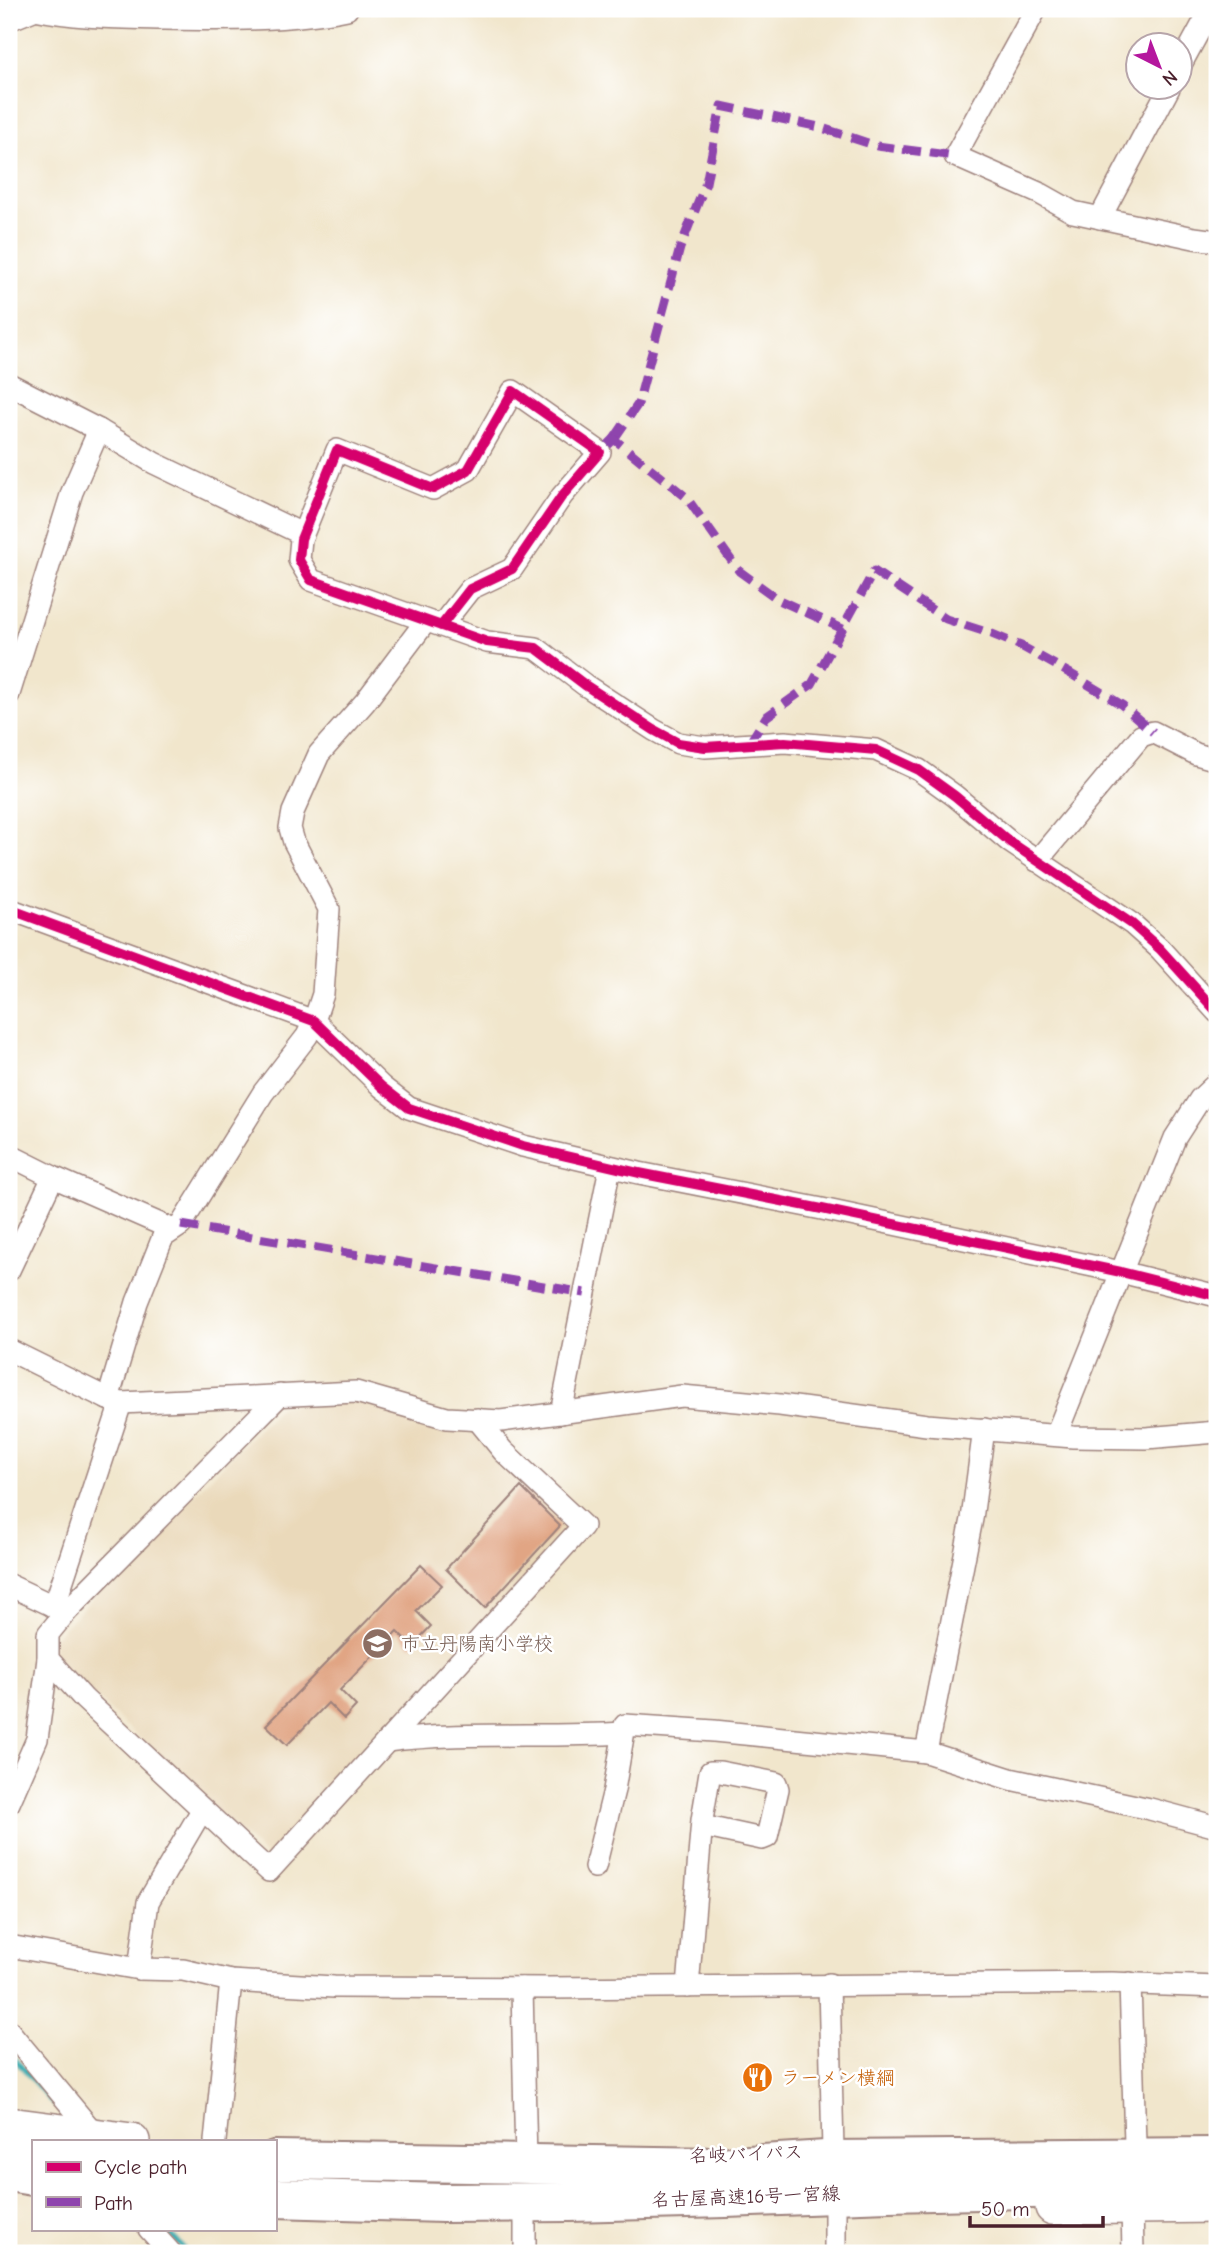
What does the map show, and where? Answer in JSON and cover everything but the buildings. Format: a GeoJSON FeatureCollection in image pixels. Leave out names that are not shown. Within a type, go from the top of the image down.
{"type":"FeatureCollection","features":[{"type":"Feature","properties":{"kind":"highway"},"geometry":{"type":"LineString","coordinates":[[9,2125],[121,2140]]}},
{"type":"Feature","properties":{"kind":"highway"},"geometry":{"type":"LineString","coordinates":[[9,2136],[22,2172]]}},
{"type":"Feature","properties":{"kind":"highway","name":"名岐バイパス"},"geometry":{"type":"LineString","coordinates":[[276,2153],[526,2161],[846,2162],[1135,2143],[1217,2144]]}},
{"type":"Feature","properties":{"kind":"highway","name":"名古屋高速16号一宮線"},"geometry":{"type":"LineString","coordinates":[[276,2160],[717,2167],[826,2160],[1217,2157]]}},
{"type":"Feature","properties":{"kind":"highway"},"geometry":{"type":"LineString","coordinates":[[276,2172],[571,2176],[846,2162],[1217,2169]]}},
{"type":"Feature","properties":{"kind":"highway","name":"名古屋高速16号一宮線"},"geometry":{"type":"LineString","coordinates":[[276,2198],[443,2203],[570,2202],[1217,2185]]}},
{"type":"Feature","properties":{"kind":"highway"},"geometry":{"type":"LineString","coordinates":[[276,2212],[525,2217],[835,2209],[1217,2205]]}},
{"type":"Feature","properties":{"kind":"street"},"geometry":{"type":"LineString","coordinates":[[9,20],[36,9],[101,18],[217,20],[324,14],[347,9]]}},
{"type":"Feature","properties":{"kind":"street"},"geometry":{"type":"LineString","coordinates":[[1036,9],[955,156],[1041,194],[1073,212],[1194,238],[1217,240]]}},
{"type":"Feature","properties":{"kind":"street"},"geometry":{"type":"LineString","coordinates":[[1194,41],[1211,9]]}},
{"type":"Feature","properties":{"kind":"street"},"geometry":{"type":"LineString","coordinates":[[1100,218],[1162,102]]}},
{"type":"Feature","properties":{"kind":"street"},"geometry":{"type":"LineString","coordinates":[[9,384],[99,430],[154,463],[302,534]]}},
{"type":"Feature","properties":{"kind":"street"},"geometry":{"type":"LineString","coordinates":[[163,1237],[181,1225],[263,1093],[295,1053],[314,1021],[323,995],[329,909],[294,842],[290,828],[293,812],[319,754],[433,623],[470,589],[512,569],[562,496],[600,452],[513,391],[468,470],[433,489],[337,450],[302,534],[299,560],[311,580],[433,623],[487,642],[536,648],[585,685],[678,743],[705,747],[785,742],[876,750],[919,770],[1010,842],[1132,925],[1160,949],[1217,1012]]}},
{"type":"Feature","properties":{"kind":"street"},"geometry":{"type":"LineString","coordinates":[[9,695],[72,492],[99,430]]}},
{"type":"Feature","properties":{"kind":"street"},"geometry":{"type":"LineString","coordinates":[[1037,860],[1141,736],[1153,732],[1196,754],[1217,760]]}},
{"type":"Feature","properties":{"kind":"street"},"geometry":{"type":"LineString","coordinates":[[9,909],[314,1021],[382,1087],[409,1108],[523,1146],[611,1167],[1121,1272],[1217,1296]]}},
{"type":"Feature","properties":{"kind":"street"},"geometry":{"type":"LineString","coordinates":[[1056,1435],[1175,1138],[1199,1099],[1217,1083]]}},
{"type":"Feature","properties":{"kind":"street"},"geometry":{"type":"LineString","coordinates":[[9,1155],[167,1227],[137,1302],[60,1609],[48,1634],[48,1659],[37,1739],[9,1802]]}},
{"type":"Feature","properties":{"kind":"street"},"geometry":{"type":"LineString","coordinates":[[561,1413],[611,1167]]}},
{"type":"Feature","properties":{"kind":"street"},"geometry":{"type":"LineString","coordinates":[[9,1270],[53,1177]]}},
{"type":"Feature","properties":{"kind":"street"},"geometry":{"type":"LineString","coordinates":[[9,1350],[114,1401],[356,1392],[447,1418],[500,1420],[682,1396],[780,1405],[927,1425],[1056,1435],[1146,1438],[1217,1432]]}},
{"type":"Feature","properties":{"kind":"street"},"geometry":{"type":"LineString","coordinates":[[60,1609],[280,1395]]}},
{"type":"Feature","properties":{"kind":"street"},"geometry":{"type":"LineString","coordinates":[[48,1659],[84,1699],[269,1871],[583,1526],[503,1451],[477,1419]]}},
{"type":"Feature","properties":{"kind":"street"},"geometry":{"type":"LineString","coordinates":[[926,1752],[972,1519],[984,1429]]}},
{"type":"Feature","properties":{"kind":"street"},"geometry":{"type":"LineString","coordinates":[[9,1585],[60,1609]]}},
{"type":"Feature","properties":{"kind":"street"},"geometry":{"type":"LineString","coordinates":[[595,1867],[614,1790],[625,1724],[926,1752],[1010,1779],[1150,1809],[1217,1827]]}},
{"type":"Feature","properties":{"kind":"street"},"geometry":{"type":"LineString","coordinates":[[387,1741],[422,1736],[623,1733]]}},
{"type":"Feature","properties":{"kind":"street"},"geometry":{"type":"LineString","coordinates":[[139,1969],[148,1902],[202,1810]]}},
{"type":"Feature","properties":{"kind":"street"},"geometry":{"type":"LineString","coordinates":[[688,1987],[702,1826]]}},
{"type":"Feature","properties":{"kind":"street"},"geometry":{"type":"LineString","coordinates":[[9,1946],[139,1969],[183,1970],[231,1981],[334,1987],[1130,1983],[1217,1987]]}},
{"type":"Feature","properties":{"kind":"street"},"geometry":{"type":"LineString","coordinates":[[215,2140],[231,1981]]}},
{"type":"Feature","properties":{"kind":"street"},"geometry":{"type":"LineString","coordinates":[[1130,1983],[1135,2143]]}},
{"type":"Feature","properties":{"kind":"street"},"geometry":{"type":"LineString","coordinates":[[830,1984],[846,2162]]}},
{"type":"Feature","properties":{"kind":"street"},"geometry":{"type":"LineString","coordinates":[[522,1988],[526,2161]]}},
{"type":"Feature","properties":{"kind":"street"},"geometry":{"type":"LineString","coordinates":[[9,2031],[98,2138]]}},
{"type":"Feature","properties":{"kind":"street"},"geometry":{"type":"LineString","coordinates":[[1132,2206],[1133,2253]]}},
{"type":"Feature","properties":{"kind":"street"},"geometry":{"type":"LineString","coordinates":[[835,2209],[835,2253]]}},
{"type":"Feature","properties":{"kind":"street"},"geometry":{"type":"LineString","coordinates":[[525,2217],[525,2253]]}},
{"type":"Feature","properties":{"kind":"street"},"geometry":{"type":"LineString","coordinates":[[150,2230],[171,2253]]}},
{"type":"Feature","properties":{"kind":"shaded area"},"geometry":{"type":"Polygon","coordinates":[[[363,1401],[472,1426],[572,1526],[269,1859],[53,1657],[53,1639],[282,1405],[363,1401]]]}},
{"type":"Feature","properties":{"kind":"waterway"},"geometry":{"type":"LineString","coordinates":[[9,2052],[53,2104]]}},
{"type":"Feature","properties":{"kind":"waterway"},"geometry":{"type":"LineString","coordinates":[[166,2230],[188,2253]]}},
{"type":"Feature","properties":{"kind":"marked path"},"geometry":{"type":"LineString","coordinates":[[614,439],[638,404],[680,248],[706,183],[721,106],[819,127],[877,146],[955,156]]}},
{"type":"Feature","properties":{"kind":"marked path"},"geometry":{"type":"LineString","coordinates":[[608,445],[614,439],[686,497],[739,571],[779,600],[843,629]]}},
{"type":"Feature","properties":{"kind":"marked path"},"geometry":{"type":"LineString","coordinates":[[749,744],[766,717],[812,684],[874,571],[946,619],[1021,646],[1071,674],[1122,705],[1153,732]]}},
{"type":"Feature","properties":{"kind":"marked path"},"geometry":{"type":"LineString","coordinates":[[181,1225],[585,1293]]}},
{"type":"Feature","properties":{"kind":"cycle path"},"geometry":{"type":"LineString","coordinates":[[441,626],[470,589],[512,569],[562,496],[600,452],[513,391],[468,470],[433,489],[337,450],[301,539],[299,560],[311,580],[487,642],[536,648],[585,685],[678,743],[705,747],[785,742],[876,750],[919,770],[1010,842],[1132,924],[1160,949],[1217,1012]]}},
{"type":"Feature","properties":{"kind":"cycle path"},"geometry":{"type":"LineString","coordinates":[[9,909],[314,1021],[382,1087],[409,1108],[523,1146],[639,1173],[1121,1272],[1217,1296]]}},
{"type":"Feature","properties":{"kind":"place","name":"市立丹陽南小学校"},"geometry":{"type":"Point","coordinates":[378,1644]}},
{"type":"Feature","properties":{"kind":"place","name":"ラーメン横綱"},"geometry":{"type":"Point","coordinates":[758,2078]}}]}
